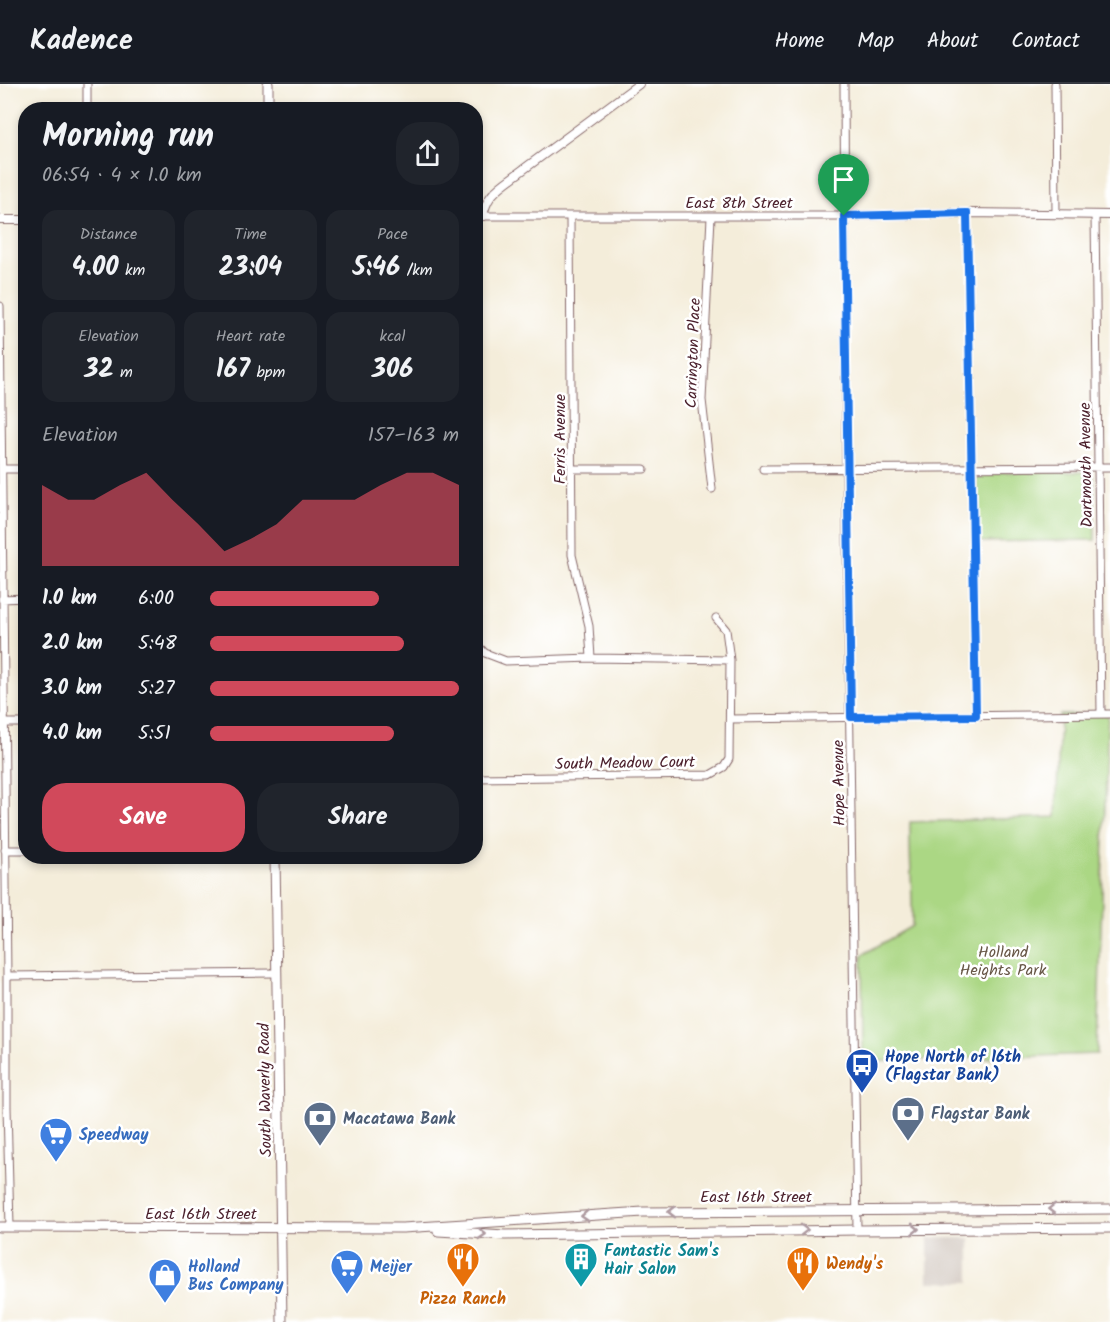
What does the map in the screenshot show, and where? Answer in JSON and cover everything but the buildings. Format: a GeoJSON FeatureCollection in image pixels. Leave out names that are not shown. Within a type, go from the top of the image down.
{"type":"FeatureCollection","features":[{"type":"Feature","properties":{"kind":"main road"},"geometry":{"type":"LineString","coordinates":[[268,84],[268,102]]}},
{"type":"Feature","properties":{"kind":"main road","name":"South Waverly Road"},"geometry":{"type":"LineString","coordinates":[[275,864],[282,1322]]}},
{"type":"Feature","properties":{"kind":"main road","name":"East 16th Street"},"geometry":{"type":"LineString","coordinates":[[5,1227],[403,1228],[643,1212],[1110,1209]]}},
{"type":"Feature","properties":{"kind":"main road","name":"East 16th Street"},"geometry":{"type":"LineString","coordinates":[[403,1228],[505,1235],[1110,1228]]}},
{"type":"Feature","properties":{"kind":"street"},"geometry":{"type":"LineString","coordinates":[[87,84],[87,102]]}},
{"type":"Feature","properties":{"kind":"street"},"geometry":{"type":"LineString","coordinates":[[483,209],[497,189],[639,84]]}},
{"type":"Feature","properties":{"kind":"street","name":"Hope Avenue"},"geometry":{"type":"LineString","coordinates":[[844,84],[846,468],[857,1230]]}},
{"type":"Feature","properties":{"kind":"street"},"geometry":{"type":"LineString","coordinates":[[1055,84],[1056,214]]}},
{"type":"Feature","properties":{"kind":"street"},"geometry":{"type":"LineString","coordinates":[[967,213],[976,716]]}},
{"type":"Feature","properties":{"kind":"street","name":"East 8th Street"},"geometry":{"type":"LineString","coordinates":[[483,216],[1110,214]]}},
{"type":"Feature","properties":{"kind":"street","name":"Dartmouth Avenue"},"geometry":{"type":"LineString","coordinates":[[1095,215],[1101,714]]}},
{"type":"Feature","properties":{"kind":"street","name":"Ferris Avenue"},"geometry":{"type":"LineString","coordinates":[[570,217],[572,555],[590,626],[591,658]]}},
{"type":"Feature","properties":{"kind":"street","name":"Carrington Place"},"geometry":{"type":"LineString","coordinates":[[711,217],[702,399],[712,489]]}},
{"type":"Feature","properties":{"kind":"street"},"geometry":{"type":"LineString","coordinates":[[0,220],[18,220]]}},
{"type":"Feature","properties":{"kind":"street"},"geometry":{"type":"LineString","coordinates":[[0,306],[7,976],[5,1227]]}},
{"type":"Feature","properties":{"kind":"street"},"geometry":{"type":"LineString","coordinates":[[763,469],[1110,467]]}},
{"type":"Feature","properties":{"kind":"street"},"geometry":{"type":"LineString","coordinates":[[2,469],[18,469]]}},
{"type":"Feature","properties":{"kind":"street"},"geometry":{"type":"LineString","coordinates":[[573,470],[644,469]]}},
{"type":"Feature","properties":{"kind":"street"},"geometry":{"type":"LineString","coordinates":[[2,599],[18,598]]}},
{"type":"Feature","properties":{"kind":"street","name":"South Meadow Court"},"geometry":{"type":"LineString","coordinates":[[483,778],[710,775],[724,767],[729,759],[730,660],[726,630],[716,618]]}},
{"type":"Feature","properties":{"kind":"street"},"geometry":{"type":"LineString","coordinates":[[483,651],[506,661],[591,658],[730,660]]}},
{"type":"Feature","properties":{"kind":"street"},"geometry":{"type":"LineString","coordinates":[[730,719],[1110,714]]}},
{"type":"Feature","properties":{"kind":"street"},"geometry":{"type":"LineString","coordinates":[[5,723],[18,723]]}},
{"type":"Feature","properties":{"kind":"street"},"geometry":{"type":"LineString","coordinates":[[5,850],[18,850]]}},
{"type":"Feature","properties":{"kind":"street"},"geometry":{"type":"LineString","coordinates":[[7,976],[275,973]]}},
{"type":"Feature","properties":{"kind":"shaded area"},"geometry":{"type":"Polygon","coordinates":[[[928,1238],[970,1238],[970,1282],[928,1282],[928,1238]]]}},
{"type":"Feature","properties":{"kind":"green space"},"geometry":{"type":"Polygon","coordinates":[[[983,472],[1090,472],[1094,478],[1095,540],[977,542],[976,477],[983,472]]]}},
{"type":"Feature","properties":{"kind":"green space","name":"Holland Heights Park"},"geometry":{"type":"Polygon","coordinates":[[[1108,714],[1097,1054],[863,1062],[862,955],[912,926],[910,822],[1056,817],[1060,715],[1108,714]]]}},
{"type":"Feature","properties":{"kind":"place","name":"Hope North of 16th (Flagstar Bank)"},"geometry":{"type":"Point","coordinates":[862,1094]}},
{"type":"Feature","properties":{"kind":"place","name":"Flagstar Bank"},"geometry":{"type":"Point","coordinates":[908,1142]}},
{"type":"Feature","properties":{"kind":"place","name":"Macatawa Bank"},"geometry":{"type":"Point","coordinates":[320,1147]}},
{"type":"Feature","properties":{"kind":"place","name":"Speedway"},"geometry":{"type":"Point","coordinates":[56,1163]}},
{"type":"Feature","properties":{"kind":"place","name":"Pizza Ranch"},"geometry":{"type":"Point","coordinates":[463,1288]}},
{"type":"Feature","properties":{"kind":"place","name":"Fantastic Sam's Hair Salon"},"geometry":{"type":"Point","coordinates":[581,1288]}},
{"type":"Feature","properties":{"kind":"place","name":"Wendy's"},"geometry":{"type":"Point","coordinates":[803,1292]}},
{"type":"Feature","properties":{"kind":"place","name":"Meijer"},"geometry":{"type":"Point","coordinates":[347,1295]}},
{"type":"Feature","properties":{"kind":"place","name":"Holland Bus Company"},"geometry":{"type":"Point","coordinates":[165,1304]}},
{"type":"Feature","properties":{"kind":"route"},"geometry":{"type":"LineString","coordinates":[[967,213],[976,716],[851,717],[844,216],[967,213]]}}]}
